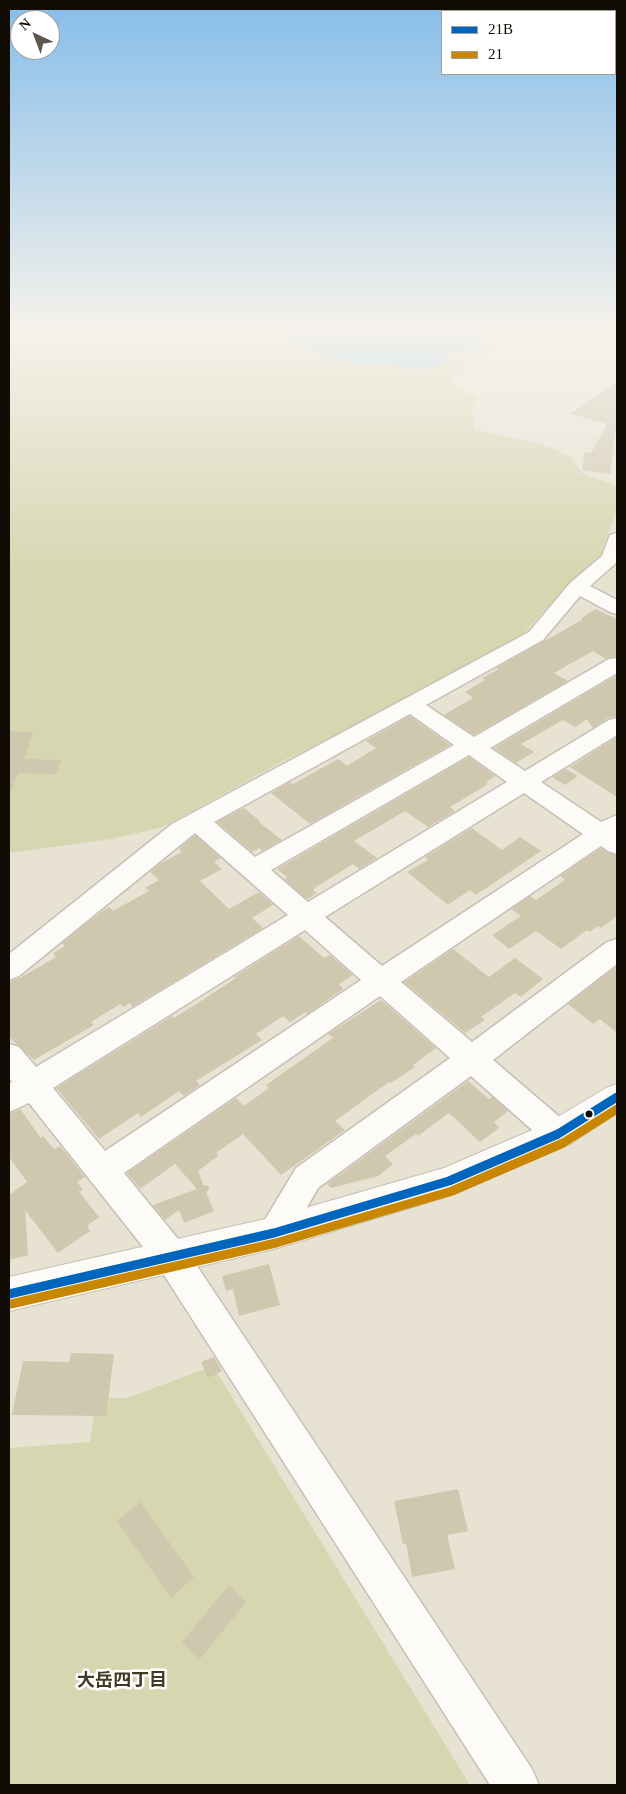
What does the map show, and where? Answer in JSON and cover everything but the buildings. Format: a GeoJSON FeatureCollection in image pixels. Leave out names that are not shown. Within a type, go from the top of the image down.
{"type":"FeatureCollection","features":[{"type":"Feature","properties":{"kind":"main road"},"geometry":{"type":"LineString","coordinates":[[9,1294],[274,1232],[449,1181],[558,1134],[617,1097]]}},
{"type":"Feature","properties":{"kind":"street"},"geometry":{"type":"LineString","coordinates":[[9,969],[174,835],[536,636],[578,587],[611,558],[616,545]]}},
{"type":"Feature","properties":{"kind":"street"},"geometry":{"type":"LineString","coordinates":[[578,587],[617,608]]}},
{"type":"Feature","properties":{"kind":"street"},"geometry":{"type":"LineString","coordinates":[[253,869],[617,664]]}},
{"type":"Feature","properties":{"kind":"street"},"geometry":{"type":"LineString","coordinates":[[103,1170],[381,980],[612,834],[524,782],[411,705]]}},
{"type":"Feature","properties":{"kind":"street"},"geometry":{"type":"LineString","coordinates":[[21,1092],[617,725]]}},
{"type":"Feature","properties":{"kind":"street"},"geometry":{"type":"LineString","coordinates":[[197,821],[558,1134]]}},
{"type":"Feature","properties":{"kind":"street"},"geometry":{"type":"LineString","coordinates":[[274,1232],[306,1178],[472,1059],[617,949]]}},
{"type":"Feature","properties":{"kind":"street"},"geometry":{"type":"LineString","coordinates":[[9,1056],[21,1092],[103,1170],[171,1256],[516,1785]]}},
{"type":"Feature","properties":{"kind":"green space"},"geometry":{"type":"Polygon","coordinates":[[[9,411],[472,411],[475,430],[541,444],[559,451],[571,457],[582,473],[617,486],[617,509],[600,559],[571,582],[523,634],[398,704],[283,761],[163,827],[111,839],[9,853],[9,411]]]}},
{"type":"Feature","properties":{"kind":"green space"},"geometry":{"type":"Polygon","coordinates":[[[213,1366],[470,1785],[9,1785],[9,1448],[90,1442],[97,1398],[127,1398],[213,1366]]]}},
{"type":"Feature","properties":{"kind":"transit line","name":"21B"},"geometry":{"type":"LineString","coordinates":[[9,1294],[274,1233],[449,1181],[558,1134],[617,1097]]}},
{"type":"Feature","properties":{"kind":"transit line","name":"21"},"geometry":{"type":"LineString","coordinates":[[11,1304],[276,1243],[452,1191],[563,1143],[617,1109]]}},
{"type":"Feature","properties":{"kind":"district","name":"大岳四丁目"},"geometry":{"type":"Point","coordinates":[122,1679]}}]}
